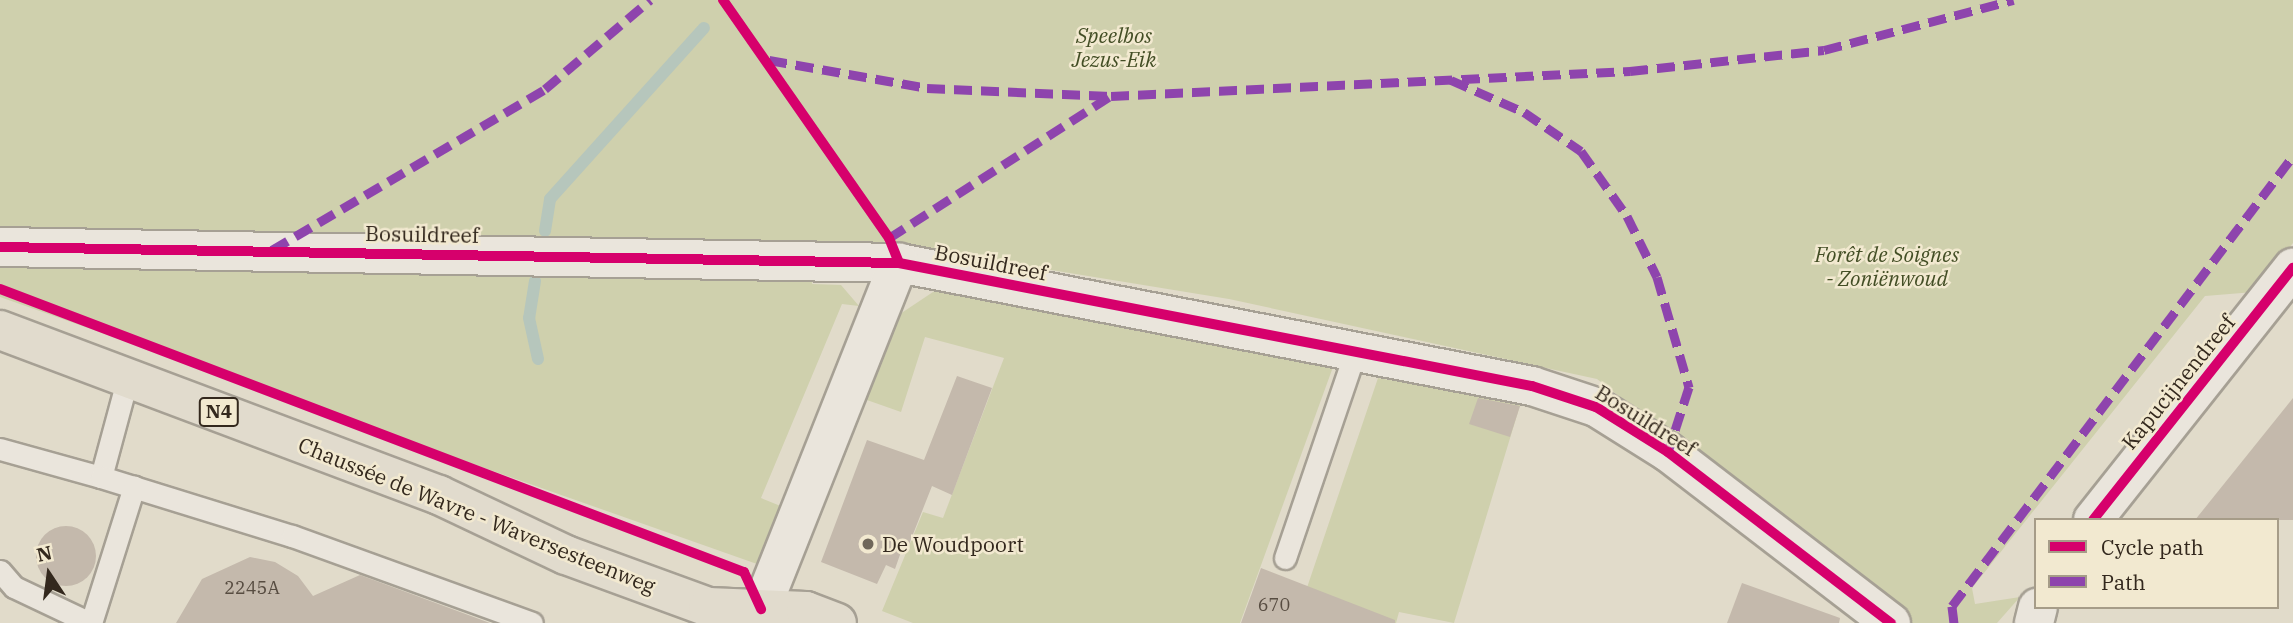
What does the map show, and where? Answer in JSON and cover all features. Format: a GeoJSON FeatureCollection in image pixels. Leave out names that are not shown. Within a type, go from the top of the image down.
{"type":"FeatureCollection","features":[{"type":"Feature","properties":{"kind":"main road","name":"Chaussée de Wavre - Waversesteenweg"},"geometry":{"type":"LineString","coordinates":[[0,330],[439,495],[566,555],[708,607],[761,609]]}},
{"type":"Feature","properties":{"kind":"main road","name":"N4"},"geometry":{"type":"LineString","coordinates":[[761,609],[806,611],[836,623]]}},
{"type":"Feature","properties":{"kind":"street","name":"Bosuildreef"},"geometry":{"type":"LineString","coordinates":[[0,247],[899,263],[1532,386],[1596,407],[1668,452],[1891,623]]}},
{"type":"Feature","properties":{"kind":"street"},"geometry":{"type":"LineString","coordinates":[[761,609],[899,263]]}},
{"type":"Feature","properties":{"kind":"street","name":"Kapucijnendreef"},"geometry":{"type":"LineString","coordinates":[[2095,518],[2293,268]]}},
{"type":"Feature","properties":{"kind":"lane"},"geometry":{"type":"LineString","coordinates":[[1285,558],[1355,352]]}},
{"type":"Feature","properties":{"kind":"lane"},"geometry":{"type":"LineString","coordinates":[[101,477],[128,377]]}},
{"type":"Feature","properties":{"kind":"lane"},"geometry":{"type":"LineString","coordinates":[[0,449],[292,536],[532,623]]}},
{"type":"Feature","properties":{"kind":"lane"},"geometry":{"type":"LineString","coordinates":[[0,571],[14,587],[90,623],[134,487]]}},
{"type":"Feature","properties":{"kind":"green space","name":"Forêt de Soignes - Zoniënwoud"},"geometry":{"type":"Polygon","coordinates":[[[0,0],[2293,0],[2293,243],[2254,292],[2205,296],[1972,588],[1975,604],[2020,597],[1997,623],[1909,623],[1597,379],[1229,299],[928,250],[819,249],[812,284],[841,285],[859,306],[842,304],[761,498],[783,507],[757,564],[0,297],[0,0]]]}},
{"type":"Feature","properties":{"kind":"green space"},"geometry":{"type":"Polygon","coordinates":[[[936,290],[1333,367],[1240,623],[913,623],[882,611],[923,512],[943,518],[1004,358],[925,337],[901,412],[864,399],[900,314],[936,290]]]}},
{"type":"Feature","properties":{"kind":"green space"},"geometry":{"type":"Polygon","coordinates":[[[1378,378],[1521,402],[1454,623],[1399,612],[1396,623],[1295,623],[1378,378]]]}},
{"type":"Feature","properties":{"kind":"building"},"geometry":{"type":"Polygon","coordinates":[[[957,376],[992,388],[952,495],[932,486],[906,552],[902,549],[895,569],[886,565],[877,584],[821,562],[867,440],[924,460],[957,376]]]}},
{"type":"Feature","properties":{"kind":"building"},"geometry":{"type":"Polygon","coordinates":[[[1478,398],[1520,406],[1510,437],[1469,424],[1478,398]]]}},
{"type":"Feature","properties":{"kind":"building"},"geometry":{"type":"Polygon","coordinates":[[[2293,398],[2293,520],[2197,518],[2293,398]]]}},
{"type":"Feature","properties":{"kind":"building"},"geometry":{"type":"Polygon","coordinates":[[[66,526],[87,535],[96,556],[87,577],[66,586],[45,577],[36,556],[45,535],[66,526]]]}},
{"type":"Feature","properties":{"kind":"building"},"geometry":{"type":"Polygon","coordinates":[[[250,557],[275,562],[298,576],[313,596],[360,575],[490,623],[176,623],[202,579],[250,557]]]}},
{"type":"Feature","properties":{"kind":"building"},"geometry":{"type":"Polygon","coordinates":[[[1261,568],[1395,620],[1395,623],[1241,623],[1261,568]]]}},
{"type":"Feature","properties":{"kind":"building"},"geometry":{"type":"Polygon","coordinates":[[[1742,583],[1840,618],[1839,623],[1727,623],[1742,583]]]}},
{"type":"Feature","properties":{"kind":"waterway"},"geometry":{"type":"LineString","coordinates":[[545,231],[550,199],[704,28]]}},
{"type":"Feature","properties":{"kind":"waterway"},"geometry":{"type":"LineString","coordinates":[[535,281],[529,318],[538,359]]}},
{"type":"Feature","properties":{"kind":"marked path"},"geometry":{"type":"LineString","coordinates":[[272,250],[545,89],[650,0]]}},
{"type":"Feature","properties":{"kind":"marked path"},"geometry":{"type":"LineString","coordinates":[[769,60],[927,88],[1111,96],[1630,71],[1824,50],[2013,0]]}},
{"type":"Feature","properties":{"kind":"marked path"},"geometry":{"type":"LineString","coordinates":[[1451,80],[1524,112],[1581,151],[1627,216],[1657,277],[1689,387],[1668,452]]}},
{"type":"Feature","properties":{"kind":"marked path"},"geometry":{"type":"LineString","coordinates":[[889,238],[1110,96]]}},
{"type":"Feature","properties":{"kind":"marked path"},"geometry":{"type":"LineString","coordinates":[[1954,623],[1952,606],[2293,156]]}},
{"type":"Feature","properties":{"kind":"cycle path"},"geometry":{"type":"LineString","coordinates":[[723,0],[889,238],[899,263]]}},
{"type":"Feature","properties":{"kind":"cycle path"},"geometry":{"type":"LineString","coordinates":[[0,247],[899,263],[1532,386],[1596,407],[1668,452],[1891,623]]}},
{"type":"Feature","properties":{"kind":"cycle path"},"geometry":{"type":"LineString","coordinates":[[2095,518],[2293,268]]}},
{"type":"Feature","properties":{"kind":"cycle path"},"geometry":{"type":"LineString","coordinates":[[0,289],[744,572],[761,609]]}},
{"type":"Feature","properties":{"kind":"place","name":"De Woudpoort"},"geometry":{"type":"Point","coordinates":[868,544]}},
{"type":"Feature","properties":{"kind":"park label","name":"Speelbos Jezus-Eik"},"geometry":{"type":"Point","coordinates":[1114,47]}}]}
